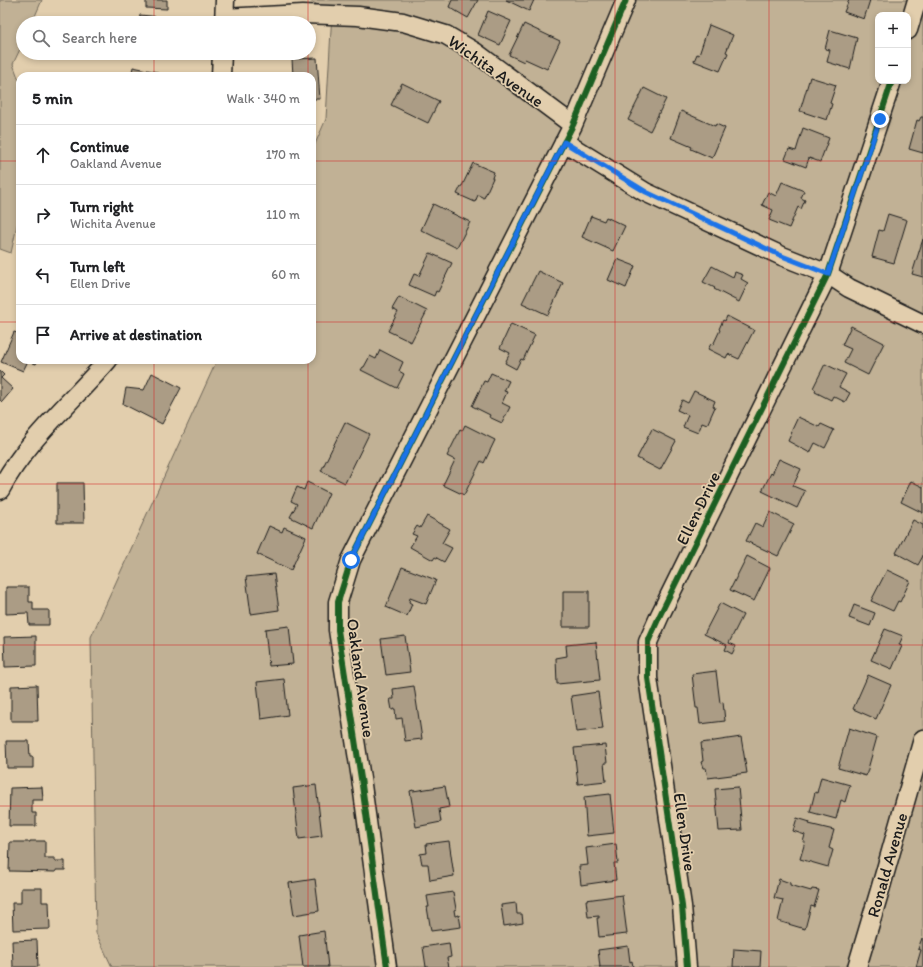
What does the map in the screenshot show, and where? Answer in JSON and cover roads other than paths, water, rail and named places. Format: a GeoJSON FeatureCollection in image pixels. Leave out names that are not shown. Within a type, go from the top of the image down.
{"type":"FeatureCollection","features":[{"type":"Feature","properties":{"kind":"street"},"geometry":{"type":"LineString","coordinates":[[224,16],[225,0]]}},
{"type":"Feature","properties":{"kind":"street","name":"Oakland Avenue"},"geometry":{"type":"LineString","coordinates":[[387,967],[362,785],[338,630],[338,602],[351,560],[573,125],[626,0]]}},
{"type":"Feature","properties":{"kind":"street"},"geometry":{"type":"LineString","coordinates":[[911,20],[917,0]]}},
{"type":"Feature","properties":{"kind":"street","name":"Wichita Avenue"},"geometry":{"type":"LineString","coordinates":[[277,16],[303,14],[358,16],[403,22],[446,35],[475,52],[573,125]]}},
{"type":"Feature","properties":{"kind":"street"},"geometry":{"type":"LineString","coordinates":[[221,72],[222,60]]}},
{"type":"Feature","properties":{"kind":"street","name":"Ellen Drive"},"geometry":{"type":"LineString","coordinates":[[687,967],[682,906],[648,678],[648,642],[828,274],[891,84]]}},
{"type":"Feature","properties":{"kind":"street"},"geometry":{"type":"LineString","coordinates":[[564,142],[646,192],[782,256],[828,274],[849,288],[923,324]]}},
{"type":"Feature","properties":{"kind":"street"},"geometry":{"type":"LineString","coordinates":[[0,490],[26,452],[53,418],[86,386],[105,364]]}},
{"type":"Feature","properties":{"kind":"street","name":"Ronald Avenue"},"geometry":{"type":"LineString","coordinates":[[857,967],[923,739]]}}]}
